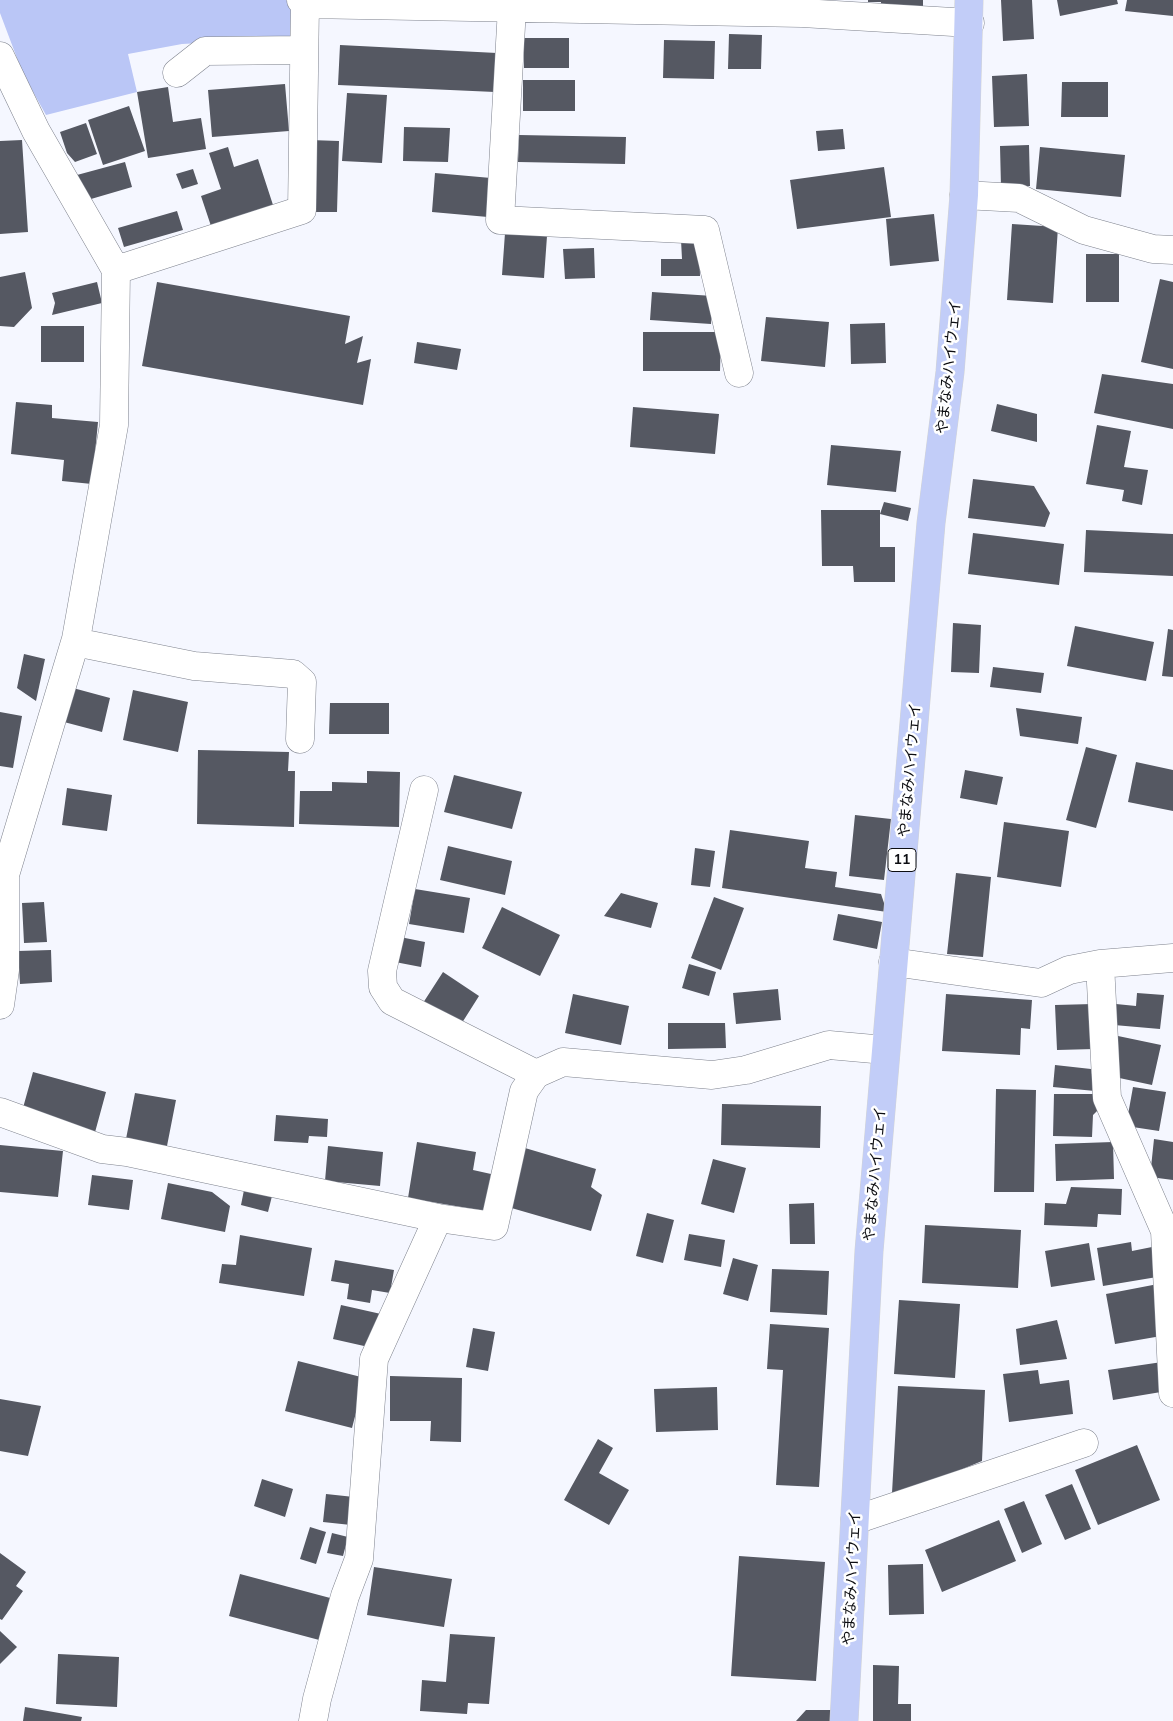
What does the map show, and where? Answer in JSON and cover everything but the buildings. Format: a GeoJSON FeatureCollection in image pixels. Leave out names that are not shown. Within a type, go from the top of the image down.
{"type":"FeatureCollection","features":[{"type":"Feature","properties":{"kind":"main road","name":"やまなみハイウェイ"},"geometry":{"type":"LineString","coordinates":[[844,1721],[869,1251],[931,523],[950,372],[964,195],[969,12]]}},
{"type":"Feature","properties":{"kind":"street"},"geometry":{"type":"LineString","coordinates":[[116,270],[302,210],[303,2],[512,8],[546,4],[802,13],[969,12]]}},
{"type":"Feature","properties":{"kind":"street"},"geometry":{"type":"LineString","coordinates":[[512,8],[500,220],[705,230],[739,373]]}},
{"type":"Feature","properties":{"kind":"street"},"geometry":{"type":"LineString","coordinates":[[177,73],[205,51],[304,50]]}},
{"type":"Feature","properties":{"kind":"street"},"geometry":{"type":"LineString","coordinates":[[0,56],[36,131],[116,270],[114,425],[75,642],[5,875],[5,970],[0,1005]]}},
{"type":"Feature","properties":{"kind":"street"},"geometry":{"type":"LineString","coordinates":[[964,195],[1019,198],[1084,230],[1153,249],[1173,250]]}},
{"type":"Feature","properties":{"kind":"street"},"geometry":{"type":"LineString","coordinates":[[75,642],[194,666],[292,674],[302,682],[300,739]]}},
{"type":"Feature","properties":{"kind":"street"},"geometry":{"type":"LineString","coordinates":[[424,790],[382,971],[383,988],[392,1001],[536,1074]]}},
{"type":"Feature","properties":{"kind":"street"},"geometry":{"type":"LineString","coordinates":[[893,962],[1042,983],[1069,970],[1100,964],[1173,958]]}},
{"type":"Feature","properties":{"kind":"street"},"geometry":{"type":"LineString","coordinates":[[1100,964],[1107,1098],[1165,1231],[1173,1394]]}},
{"type":"Feature","properties":{"kind":"street"},"geometry":{"type":"LineString","coordinates":[[0,1112],[102,1149],[128,1152],[438,1218],[494,1226],[524,1091],[536,1074],[563,1062],[712,1075],[746,1070],[830,1045],[885,1050]]}},
{"type":"Feature","properties":{"kind":"street"},"geometry":{"type":"LineString","coordinates":[[313,1721],[317,1699],[345,1596],[359,1559],[374,1359],[438,1218]]}},
{"type":"Feature","properties":{"kind":"street"},"geometry":{"type":"LineString","coordinates":[[855,1520],[1084,1443]]}},
{"type":"Feature","properties":{"kind":"shaded area"},"geometry":{"type":"Polygon","coordinates":[[[0,0],[286,0],[291,5],[295,38],[182,44],[128,54],[137,92],[46,115],[23,74],[0,13],[0,0]]]}}]}
